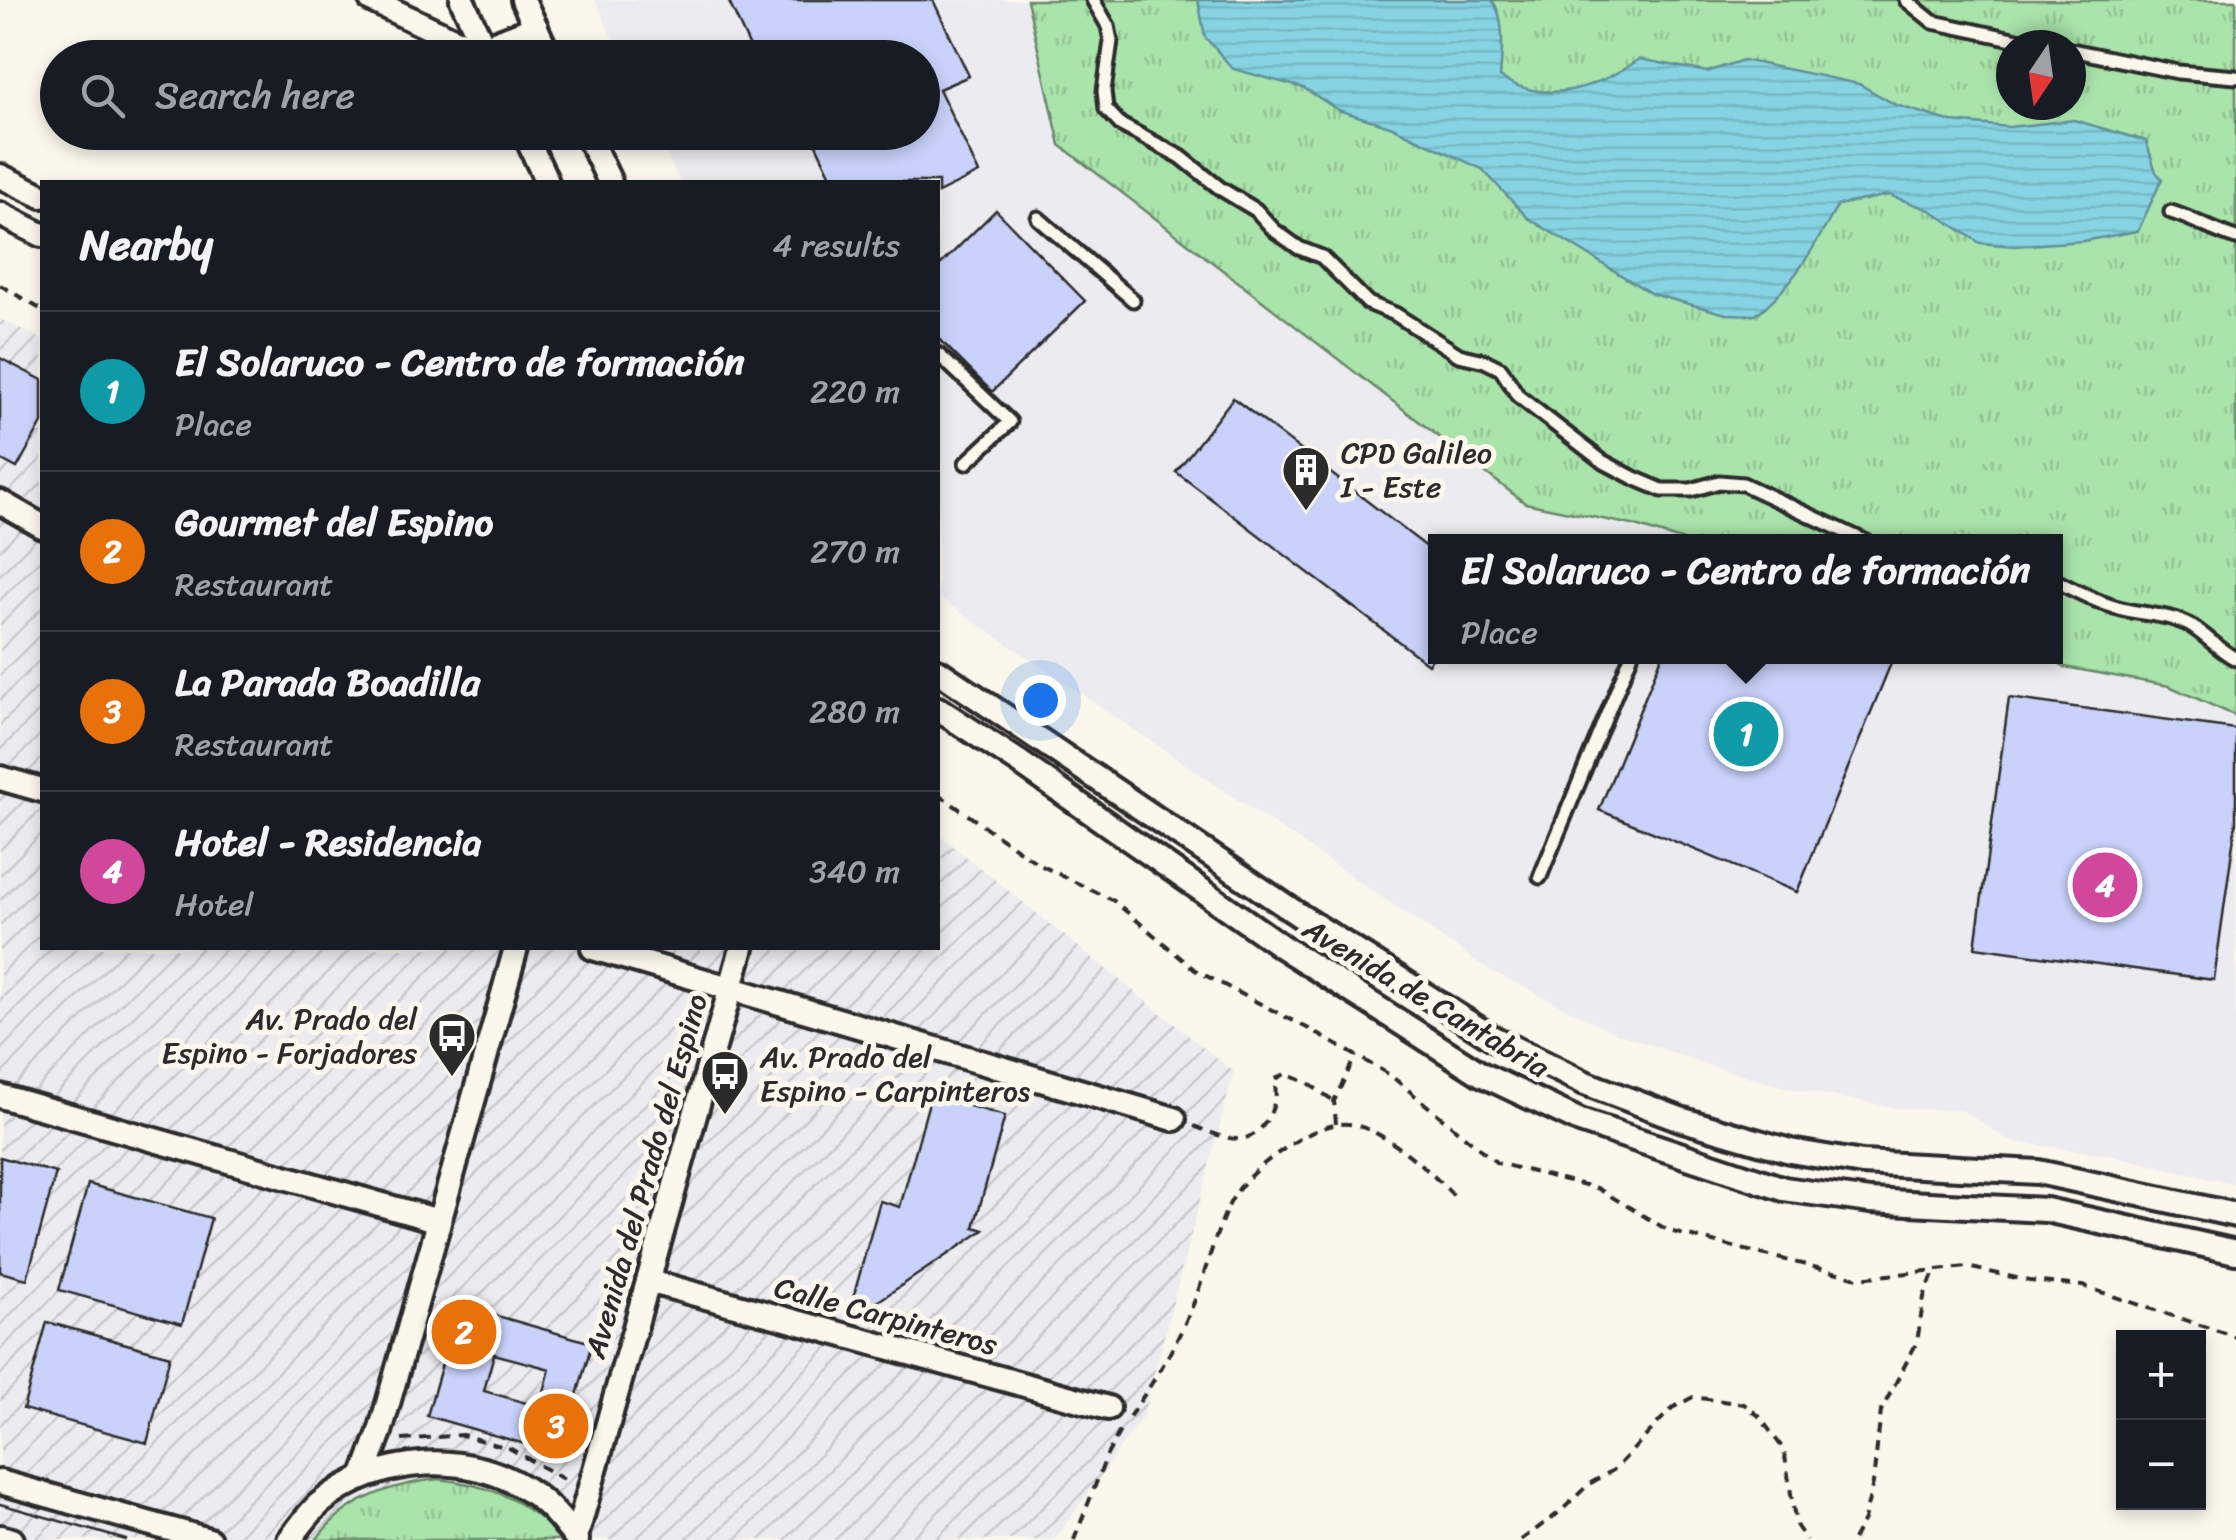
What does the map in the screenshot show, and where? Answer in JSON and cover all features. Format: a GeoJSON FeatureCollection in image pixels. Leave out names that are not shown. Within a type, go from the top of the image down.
{"type":"FeatureCollection","features":[{"type":"Feature","properties":{"kind":"street"},"geometry":{"type":"LineString","coordinates":[[371,0],[455,40]]}},
{"type":"Feature","properties":{"kind":"street"},"geometry":{"type":"LineString","coordinates":[[462,0],[480,40]]}},
{"type":"Feature","properties":{"kind":"street"},"geometry":{"type":"LineString","coordinates":[[524,0],[542,40]]}},
{"type":"Feature","properties":{"kind":"street"},"geometry":{"type":"LineString","coordinates":[[510,40],[536,27]]}},
{"type":"Feature","properties":{"kind":"street"},"geometry":{"type":"LineString","coordinates":[[533,150],[547,180]]}},
{"type":"Feature","properties":{"kind":"street"},"geometry":{"type":"LineString","coordinates":[[595,150],[609,180]]}},
{"type":"Feature","properties":{"kind":"street"},"geometry":{"type":"LineString","coordinates":[[0,176],[40,195]]}},
{"type":"Feature","properties":{"kind":"street"},"geometry":{"type":"LineString","coordinates":[[0,214],[40,234]]}},
{"type":"Feature","properties":{"kind":"street"},"geometry":{"type":"LineString","coordinates":[[0,502],[40,525]]}},
{"type":"Feature","properties":{"kind":"street","name":"Avenida de Cantabria"},"geometry":{"type":"LineString","coordinates":[[940,671],[1299,915],[1492,1038],[1586,1083],[1680,1119],[1790,1151],[1862,1163],[2038,1172],[2236,1216]]}},
{"type":"Feature","properties":{"kind":"street","name":"Avenida de Cantabria"},"geometry":{"type":"LineString","coordinates":[[940,710],[1297,957],[1481,1074],[1580,1121],[1784,1188],[1870,1200],[2046,1210],[2236,1252]]}},
{"type":"Feature","properties":{"kind":"street"},"geometry":{"type":"LineString","coordinates":[[0,778],[40,789]]}},
{"type":"Feature","properties":{"kind":"street"},"geometry":{"type":"LineString","coordinates":[[364,1476],[515,950]]}},
{"type":"Feature","properties":{"kind":"street"},"geometry":{"type":"LineString","coordinates":[[601,950],[1174,1119]]}},
{"type":"Feature","properties":{"kind":"street","name":"Avenida del Prado del Espino"},"geometry":{"type":"LineString","coordinates":[[577,1539],[741,950]]}},
{"type":"Feature","properties":{"kind":"street"},"geometry":{"type":"LineString","coordinates":[[0,1096],[439,1221]]}},
{"type":"Feature","properties":{"kind":"street","name":"Calle Carpinteros"},"geometry":{"type":"LineString","coordinates":[[648,1281],[1108,1408]]}},
{"type":"Feature","properties":{"kind":"street"},"geometry":{"type":"LineString","coordinates":[[289,1540],[317,1505],[364,1476],[422,1462],[481,1468],[535,1495],[577,1539]]}},
{"type":"Feature","properties":{"kind":"street"},"geometry":{"type":"LineString","coordinates":[[0,1482],[209,1540]]}},
{"type":"Feature","properties":{"kind":"street"},"geometry":{"type":"LineString","coordinates":[[0,1536],[12,1540]]}},
{"type":"Feature","properties":{"kind":"lane"},"geometry":{"type":"LineString","coordinates":[[1092,0],[1112,41],[1104,91],[1106,110],[1121,125],[1181,157],[1221,189],[1256,210],[1274,230],[1299,248],[1322,258],[1368,304],[1394,314],[1459,354],[1486,360],[1501,369],[1518,396],[1602,460],[1634,478],[1662,490],[1691,490],[1719,482],[1743,484],[1850,534]]}},
{"type":"Feature","properties":{"kind":"lane"},"geometry":{"type":"LineString","coordinates":[[1906,0],[1934,22],[1996,35]]}},
{"type":"Feature","properties":{"kind":"lane"},"geometry":{"type":"LineString","coordinates":[[2086,53],[2178,72],[2236,78]]}},
{"type":"Feature","properties":{"kind":"lane"},"geometry":{"type":"LineString","coordinates":[[2171,212],[2236,238]]}},
{"type":"Feature","properties":{"kind":"lane"},"geometry":{"type":"LineString","coordinates":[[1038,218],[1132,300]]}},
{"type":"Feature","properties":{"kind":"lane"},"geometry":{"type":"LineString","coordinates":[[940,356],[1010,422],[966,464]]}},
{"type":"Feature","properties":{"kind":"lane"},"geometry":{"type":"LineString","coordinates":[[2063,584],[2125,610],[2157,614],[2191,626],[2236,659]]}},
{"type":"Feature","properties":{"kind":"lane"},"geometry":{"type":"LineString","coordinates":[[1540,877],[1628,664]]}},
{"type":"Feature","properties":{"kind":"path"},"geometry":{"type":"LineString","coordinates":[[0,285],[40,309]]}},
{"type":"Feature","properties":{"kind":"path"},"geometry":{"type":"LineString","coordinates":[[1336,1124],[1334,1101],[1356,1056]]}},
{"type":"Feature","properties":{"kind":"path"},"geometry":{"type":"LineString","coordinates":[[1174,1119],[1228,1140],[1250,1138],[1266,1124],[1278,1096],[1274,1080],[1284,1074],[1306,1082],[1334,1101]]}},
{"type":"Feature","properties":{"kind":"path"},"geometry":{"type":"LineString","coordinates":[[1074,1540],[1120,1429],[1164,1368],[1194,1303],[1233,1196],[1265,1162],[1295,1142],[1336,1124],[1355,1125],[1384,1139],[1429,1170],[1454,1196]]}},
{"type":"Feature","properties":{"kind":"path"},"geometry":{"type":"LineString","coordinates":[[1854,1540],[1864,1520],[1873,1483],[1881,1411],[1917,1342],[1924,1297],[1935,1270]]}},
{"type":"Feature","properties":{"kind":"path"},"geometry":{"type":"LineString","coordinates":[[1521,1540],[1560,1512],[1589,1484],[1615,1468],[1672,1408],[1693,1396],[1744,1404],[1758,1416],[1784,1450],[1796,1525],[1806,1540]]}},
{"type":"Feature","properties":{"kind":"shaded area"},"geometry":{"type":"Polygon","coordinates":[[[595,0],[2236,0],[2236,1185],[2111,1155],[2009,1141],[1962,1110],[1904,1109],[1792,1089],[1616,1033],[1491,971],[940,598],[940,180],[679,180],[664,150],[940,150],[940,40],[613,40],[595,0]]]}},
{"type":"Feature","properties":{"kind":"shaded area"},"geometry":{"type":"Polygon","coordinates":[[[0,319],[40,338],[40,950],[940,950],[940,836],[1234,1072],[1143,1416],[1055,1540],[0,1540],[0,319]]]}},
{"type":"Feature","properties":{"kind":"green space"},"geometry":{"type":"Polygon","coordinates":[[[1027,0],[2236,0],[2236,716],[2169,686],[2060,664],[2063,534],[1661,534],[1525,503],[1060,145],[1027,0]]]}},
{"type":"Feature","properties":{"kind":"green space"},"geometry":{"type":"Polygon","coordinates":[[[439,1479],[507,1497],[535,1514],[563,1540],[316,1540],[341,1514],[371,1496],[439,1479]]]}},
{"type":"Feature","properties":{"kind":"water"},"geometry":{"type":"Polygon","coordinates":[[[1198,0],[1492,0],[1501,26],[1500,77],[1536,91],[1572,90],[1589,85],[1640,59],[1707,72],[1743,60],[1859,84],[1896,105],[1952,122],[2009,127],[2074,120],[2146,141],[2162,179],[2138,231],[2083,241],[2014,246],[1980,243],[1930,210],[1889,195],[1838,205],[1803,264],[1771,302],[1756,315],[1726,314],[1652,294],[1528,218],[1482,169],[1390,126],[1338,110],[1304,88],[1233,69],[1205,37],[1198,0]]]}},
{"type":"Feature","properties":{"kind":"building"},"geometry":{"type":"Polygon","coordinates":[[[728,0],[933,0],[969,76],[940,89],[940,40],[747,40],[728,0]]]}},
{"type":"Feature","properties":{"kind":"building"},"geometry":{"type":"Polygon","coordinates":[[[940,91],[979,173],[940,192],[940,180],[833,180],[819,150],[940,150],[940,91]]]}},
{"type":"Feature","properties":{"kind":"building"},"geometry":{"type":"Polygon","coordinates":[[[996,210],[1085,301],[992,392],[940,340],[940,265],[996,210]]]}},
{"type":"Feature","properties":{"kind":"building"},"geometry":{"type":"Polygon","coordinates":[[[0,358],[40,379],[40,427],[17,468],[0,459],[0,358]]]}},
{"type":"Feature","properties":{"kind":"building","name":"CPD Galileo I - Este"},"geometry":{"type":"Polygon","coordinates":[[[1233,398],[1428,548],[1428,664],[1176,472],[1233,398]]]}},
{"type":"Feature","properties":{"kind":"building"},"geometry":{"type":"Polygon","coordinates":[[[1659,664],[1891,664],[1797,892],[1599,810],[1659,664]]]}},
{"type":"Feature","properties":{"kind":"building"},"geometry":{"type":"Polygon","coordinates":[[[2009,698],[2236,729],[2236,822],[2214,980],[1975,947],[2009,698]]]}},
{"type":"Feature","properties":{"kind":"building"},"geometry":{"type":"Polygon","coordinates":[[[931,1095],[1005,1116],[974,1227],[984,1230],[874,1304],[853,1298],[880,1201],[900,1207],[931,1095]]]}},
{"type":"Feature","properties":{"kind":"building"},"geometry":{"type":"Polygon","coordinates":[[[0,1157],[56,1173],[27,1279],[0,1272],[0,1157]]]}},
{"type":"Feature","properties":{"kind":"building"},"geometry":{"type":"Polygon","coordinates":[[[88,1184],[211,1218],[182,1324],[59,1290],[88,1184]]]}},
{"type":"Feature","properties":{"kind":"building"},"geometry":{"type":"Polygon","coordinates":[[[459,1305],[592,1343],[560,1454],[427,1416],[459,1305]],[[494,1354],[484,1391],[540,1407],[550,1369],[494,1354]]]}},
{"type":"Feature","properties":{"kind":"building"},"geometry":{"type":"Polygon","coordinates":[[[47,1322],[170,1356],[147,1443],[23,1409],[47,1322]]]}},
{"type":"Feature","properties":{"kind":"tram line"},"geometry":{"type":"LineString","coordinates":[[0,1504],[126,1540]]}},
{"type":"Feature","properties":{"kind":"place","name":"CPD Galileo I - Este"},"geometry":{"type":"Point","coordinates":[1306,512]}},
{"type":"Feature","properties":{"kind":"place","name":"El Solaruco - Centro de formación"},"geometry":{"type":"Point","coordinates":[1746,734]}},
{"type":"Feature","properties":{"kind":"place","name":"Hotel - Residencia"},"geometry":{"type":"Point","coordinates":[2105,885]}},
{"type":"Feature","properties":{"kind":"place","name":"Av. Prado del Espino - Forjadores"},"geometry":{"type":"Point","coordinates":[452,1078]}},
{"type":"Feature","properties":{"kind":"place","name":"Av. Prado del Espino - Carpinteros"},"geometry":{"type":"Point","coordinates":[725,1116]}},
{"type":"Feature","properties":{"kind":"place","name":"Gourmet del Espino"},"geometry":{"type":"Point","coordinates":[464,1332]}},
{"type":"Feature","properties":{"kind":"place","name":"La Parada Boadilla"},"geometry":{"type":"Point","coordinates":[556,1426]}}]}
